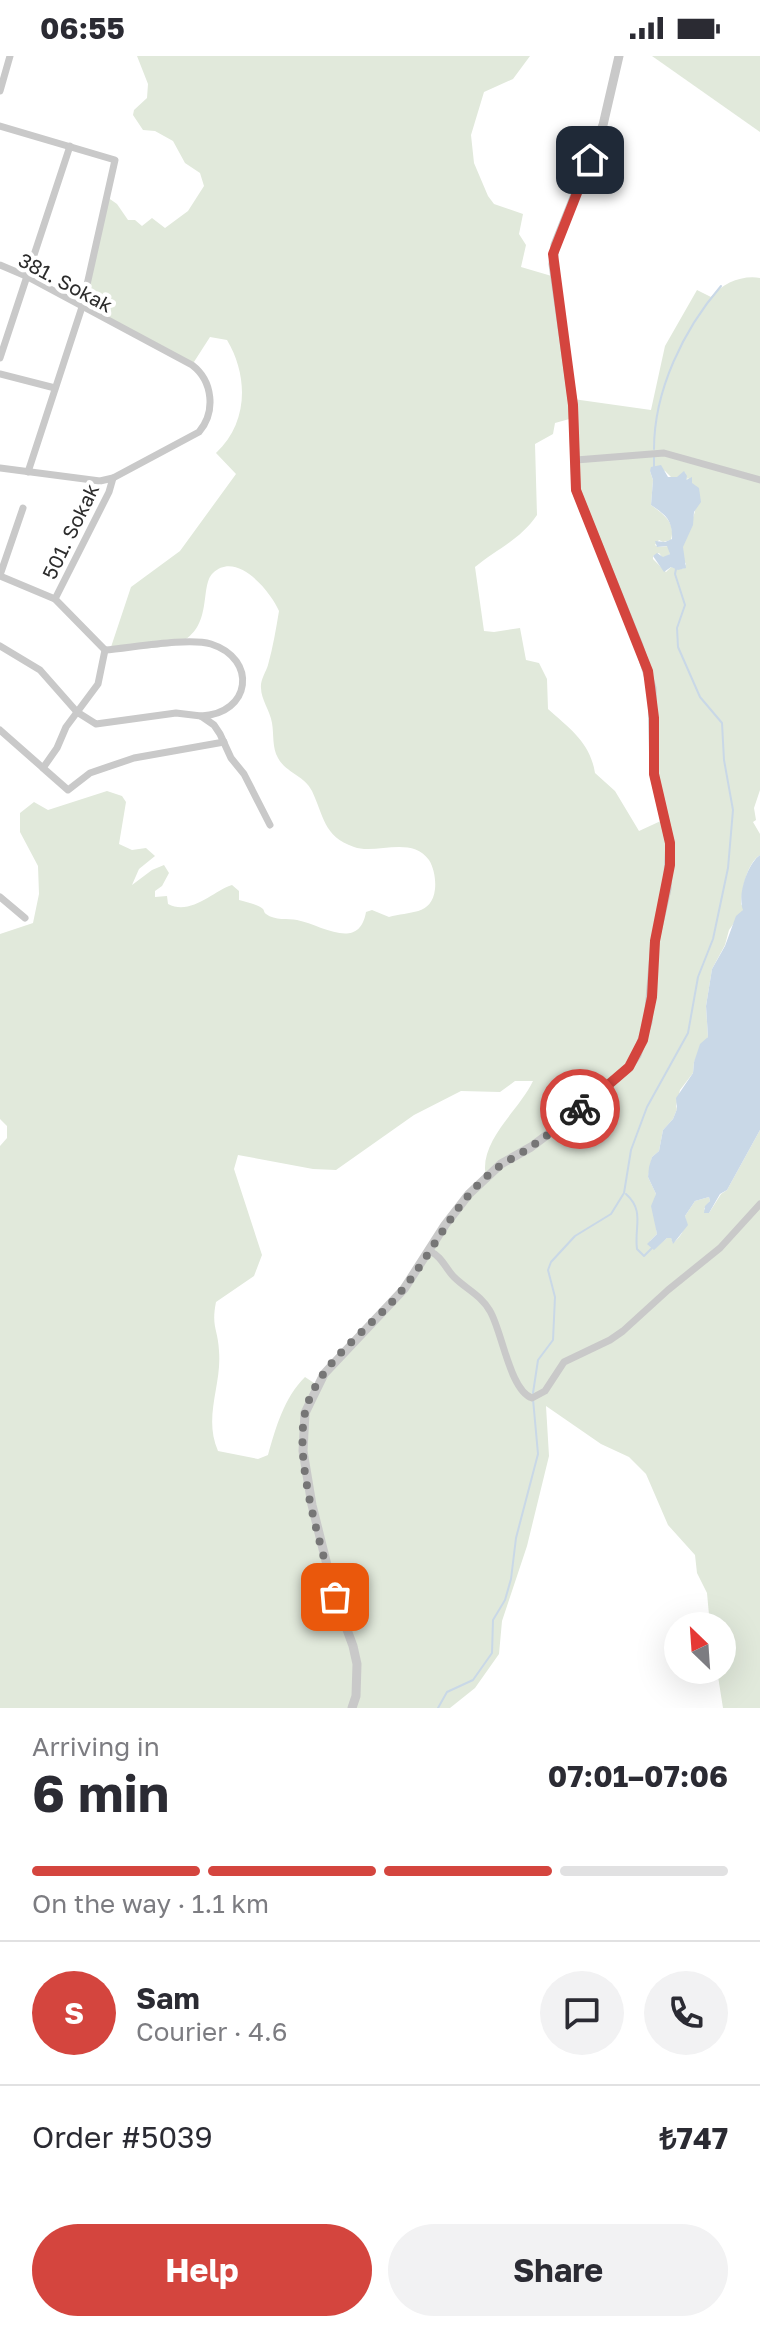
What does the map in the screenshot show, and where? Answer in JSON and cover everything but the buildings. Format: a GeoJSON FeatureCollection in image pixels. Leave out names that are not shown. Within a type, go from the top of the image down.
{"type":"FeatureCollection","features":[{"type":"Feature","properties":{"kind":"street"},"geometry":{"type":"LineString","coordinates":[[1,85],[10,56]]}},
{"type":"Feature","properties":{"kind":"street"},"geometry":{"type":"LineString","coordinates":[[352,1708],[356,1696],[357,1664],[335,1597],[312,1505],[303,1451],[305,1413],[324,1374],[404,1289],[455,1210],[486,1176],[576,1113],[629,1067],[637,1055],[648,1022],[655,941],[670,865],[670,843],[654,774],[652,688],[639,646],[576,490],[573,405],[553,254],[603,125],[619,56]]}},
{"type":"Feature","properties":{"kind":"street"},"geometry":{"type":"LineString","coordinates":[[0,126],[115,160],[82,307],[28,472]]}},
{"type":"Feature","properties":{"kind":"street"},"geometry":{"type":"LineString","coordinates":[[0,358],[70,146]]}},
{"type":"Feature","properties":{"kind":"street","name":"381. Sokak"},"geometry":{"type":"LineString","coordinates":[[0,265],[26,276],[198,370],[204,377],[211,409],[207,423],[199,432],[113,478]]}},
{"type":"Feature","properties":{"kind":"street"},"geometry":{"type":"LineString","coordinates":[[0,374],[55,388]]}},
{"type":"Feature","properties":{"kind":"street"},"geometry":{"type":"LineString","coordinates":[[576,460],[664,453],[760,480]]}},
{"type":"Feature","properties":{"kind":"street"},"geometry":{"type":"LineString","coordinates":[[0,468],[87,480],[113,478]]}},
{"type":"Feature","properties":{"kind":"street","name":"501. Sokak"},"geometry":{"type":"LineString","coordinates":[[55,599],[109,492],[113,478]]}},
{"type":"Feature","properties":{"kind":"street"},"geometry":{"type":"LineString","coordinates":[[23,508],[0,576],[55,599],[105,650]]}},
{"type":"Feature","properties":{"kind":"street"},"geometry":{"type":"LineString","coordinates":[[0,658],[3,648],[40,670],[77,712],[96,724],[176,713],[201,716],[221,711],[241,696],[244,688],[241,671],[224,651],[210,644],[105,650]]}},
{"type":"Feature","properties":{"kind":"street"},"geometry":{"type":"LineString","coordinates":[[43,768],[98,684],[105,650]]}},
{"type":"Feature","properties":{"kind":"street"},"geometry":{"type":"LineString","coordinates":[[201,716],[214,725],[270,825]]}},
{"type":"Feature","properties":{"kind":"street"},"geometry":{"type":"LineString","coordinates":[[0,730],[68,790],[90,773],[134,758],[224,742]]}},
{"type":"Feature","properties":{"kind":"street"},"geometry":{"type":"LineString","coordinates":[[0,897],[25,918]]}},
{"type":"Feature","properties":{"kind":"street"},"geometry":{"type":"LineString","coordinates":[[429,1251],[436,1254],[451,1275],[488,1307],[515,1380],[527,1397],[532,1398],[545,1391],[564,1362],[623,1331],[728,1240],[760,1204]]}},
{"type":"Feature","properties":{"kind":"shaded area"},"geometry":{"type":"Polygon","coordinates":[[[137,56],[530,56],[513,79],[484,92],[471,135],[474,163],[494,204],[523,214],[519,234],[526,245],[521,267],[555,277],[573,399],[651,410],[665,346],[697,290],[711,297],[733,281],[760,278],[760,790],[754,808],[756,820],[753,822],[760,834],[760,855],[746,877],[741,904],[744,909],[729,930],[712,969],[706,1006],[708,1037],[694,1062],[693,1073],[680,1090],[677,1109],[663,1130],[659,1151],[652,1157],[648,1177],[656,1194],[654,1213],[657,1234],[650,1241],[654,1249],[667,1238],[671,1238],[673,1243],[679,1238],[685,1216],[695,1201],[709,1197],[710,1201],[704,1209],[709,1213],[727,1190],[760,1130],[760,1708],[723,1708],[719,1684],[736,1684],[736,1612],[709,1612],[707,1593],[697,1573],[695,1555],[668,1525],[646,1474],[629,1457],[601,1444],[546,1406],[549,1456],[527,1546],[502,1621],[499,1654],[475,1688],[450,1708],[0,1708],[0,1146],[7,1138],[7,1126],[0,1119],[0,934],[33,923],[39,894],[38,866],[20,832],[20,813],[34,802],[48,810],[107,791],[122,796],[126,802],[119,844],[132,850],[146,848],[155,856],[139,869],[132,885],[164,865],[169,873],[162,886],[155,891],[155,897],[167,896],[168,904],[177,907],[193,905],[232,885],[239,891],[239,900],[261,907],[265,914],[348,933],[356,931],[366,912],[372,910],[389,917],[424,908],[433,898],[435,889],[432,867],[422,853],[403,847],[363,849],[336,837],[326,824],[309,786],[278,758],[261,685],[279,611],[269,594],[252,576],[232,567],[222,567],[213,573],[197,627],[179,643],[156,648],[110,650],[131,587],[180,551],[236,474],[216,453],[234,428],[242,399],[239,369],[227,340],[210,337],[192,365],[82,307],[107,197],[117,204],[128,220],[135,220],[142,226],[152,218],[165,228],[188,211],[204,186],[200,173],[185,163],[173,141],[155,131],[143,130],[133,115],[134,110],[147,98],[148,84],[137,56]],[[573,418],[555,423],[553,434],[535,444],[537,515],[516,537],[475,567],[484,631],[520,628],[526,660],[539,663],[547,679],[548,709],[584,744],[595,773],[615,791],[639,831],[665,819],[659,798],[652,688],[582,509],[573,418]],[[653,467],[650,471],[653,480],[651,505],[672,528],[671,540],[659,540],[655,545],[669,546],[670,554],[663,558],[659,553],[653,556],[666,572],[671,567],[683,569],[686,564],[683,545],[695,513],[696,501],[695,490],[688,478],[686,481],[685,472],[671,477],[653,467]],[[515,1081],[500,1092],[461,1091],[414,1115],[336,1170],[313,1169],[238,1155],[234,1169],[262,1255],[254,1276],[216,1302],[214,1323],[219,1364],[212,1426],[218,1451],[258,1459],[268,1455],[282,1413],[298,1385],[305,1377],[317,1385],[370,1325],[486,1177],[488,1151],[533,1081],[515,1081]]]}},
{"type":"Feature","properties":{"kind":"shaded area"},"geometry":{"type":"Polygon","coordinates":[[[652,56],[760,56],[760,132],[652,56]]]}},
{"type":"Feature","properties":{"kind":"water"},"geometry":{"type":"Polygon","coordinates":[[[661,465],[668,477],[677,477],[684,471],[686,480],[692,477],[692,483],[699,488],[701,502],[694,512],[693,525],[683,547],[686,568],[678,570],[671,567],[664,572],[653,556],[657,553],[663,557],[670,554],[667,546],[657,547],[655,541],[672,539],[672,532],[667,518],[651,505],[653,480],[650,471],[651,467],[661,465]]]}},
{"type":"Feature","properties":{"kind":"water"},"geometry":{"type":"Polygon","coordinates":[[[760,855],[760,1130],[727,1190],[720,1194],[709,1213],[704,1213],[709,1197],[695,1201],[685,1216],[688,1225],[673,1244],[671,1238],[667,1238],[654,1250],[647,1244],[657,1234],[651,1206],[656,1194],[648,1177],[649,1167],[652,1157],[659,1151],[663,1130],[677,1109],[676,1098],[693,1073],[700,1044],[708,1037],[706,1006],[712,969],[736,916],[743,910],[741,896],[745,880],[751,865],[760,855]]]}},
{"type":"Feature","properties":{"kind":"waterway"},"geometry":{"type":"LineString","coordinates":[[654,449],[659,405],[673,362],[694,322],[721,286]]}},
{"type":"Feature","properties":{"kind":"waterway"},"geometry":{"type":"LineString","coordinates":[[654,456],[654,467]]}},
{"type":"Feature","properties":{"kind":"waterway"},"geometry":{"type":"LineString","coordinates":[[533,1393],[538,1360],[553,1340],[555,1297],[548,1270],[551,1262],[575,1236],[611,1214],[624,1193],[631,1150],[647,1107],[688,1033],[698,977],[713,939],[728,868],[733,810],[724,760],[722,723],[700,697],[678,647],[677,628],[685,605],[676,569]]}},
{"type":"Feature","properties":{"kind":"waterway"},"geometry":{"type":"LineString","coordinates":[[626,1194],[637,1213],[637,1249],[644,1256],[652,1248]]}},
{"type":"Feature","properties":{"kind":"waterway"},"geometry":{"type":"LineString","coordinates":[[438,1708],[447,1692],[473,1680],[492,1653],[493,1620],[505,1600],[511,1579],[516,1538],[538,1454],[533,1399]]}},
{"type":"Feature","properties":{"kind":"way so far"},"geometry":{"type":"LineString","coordinates":[[335,1597],[312,1505],[303,1451],[305,1413],[316,1389],[336,1359],[404,1289],[469,1194],[501,1164],[531,1147],[580,1109]]}},
{"type":"Feature","properties":{"kind":"route"},"geometry":{"type":"LineString","coordinates":[[580,1109],[629,1067],[643,1040],[652,997],[655,941],[670,865],[670,843],[654,774],[654,718],[648,671],[576,490],[573,405],[553,254],[590,160]]}}]}
